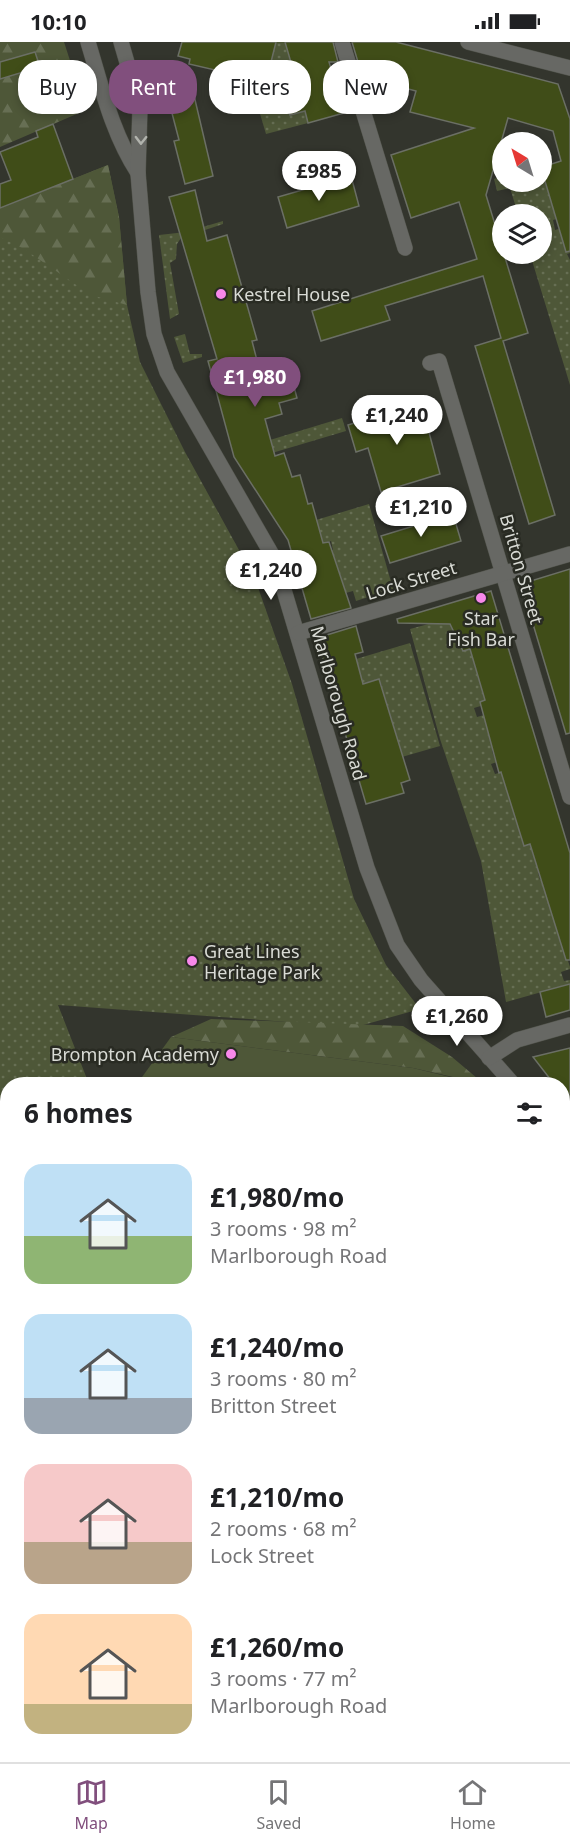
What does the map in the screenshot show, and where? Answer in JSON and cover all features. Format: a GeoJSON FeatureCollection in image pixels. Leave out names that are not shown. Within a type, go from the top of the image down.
{"type":"FeatureCollection","features":[{"type":"Feature","properties":{"kind":"street","name":"Marlborough Road"},"geometry":{"type":"LineString","coordinates":[[88,42],[123,150],[138,173]]}},
{"type":"Feature","properties":{"kind":"street","name":"Marlborough Road"},"geometry":{"type":"LineString","coordinates":[[121,42],[141,106],[138,173],[154,334],[167,372],[275,560],[369,874],[395,941],[421,980],[507,1077]]}},
{"type":"Feature","properties":{"kind":"street"},"geometry":{"type":"LineString","coordinates":[[342,42],[405,248]]}},
{"type":"Feature","properties":{"kind":"street"},"geometry":{"type":"LineString","coordinates":[[468,42],[570,68]]}},
{"type":"Feature","properties":{"kind":"street","name":"Britton Street"},"geometry":{"type":"LineString","coordinates":[[430,363],[439,361],[570,797]]}},
{"type":"Feature","properties":{"kind":"street","name":"Lock Street"},"geometry":{"type":"LineString","coordinates":[[298,633],[570,554]]}},
{"type":"Feature","properties":{"kind":"street"},"geometry":{"type":"LineString","coordinates":[[489,1058],[517,1040],[570,1025]]}},
{"type":"Feature","properties":{"kind":"green space"},"geometry":{"type":"Polygon","coordinates":[[[0,42],[64,42],[70,60],[18,60],[18,114],[77,114],[0,147],[0,42]]]}},
{"type":"Feature","properties":{"kind":"green space"},"geometry":{"type":"Polygon","coordinates":[[[271,42],[285,42],[290,60],[270,60],[271,42]]]}},
{"type":"Feature","properties":{"kind":"green space"},"geometry":{"type":"Polygon","coordinates":[[[260,114],[306,114],[308,123],[266,134],[260,114]]]}},
{"type":"Feature","properties":{"kind":"green space","name":"Great Lines Heritage Park"},"geometry":{"type":"Polygon","coordinates":[[[108,165],[119,217],[127,305],[140,362],[185,452],[255,579],[292,684],[354,899],[386,965],[420,1009],[356,1027],[58,1005],[86,1077],[0,1077],[0,208],[108,165]]]}},
{"type":"Feature","properties":{"kind":"green space"},"geometry":{"type":"Polygon","coordinates":[[[108,165],[119,217],[127,305],[91,295],[24,249],[0,237],[0,208],[108,165]]]}},
{"type":"Feature","properties":{"kind":"green space"},"geometry":{"type":"Polygon","coordinates":[[[557,173],[552,184],[552,174],[557,173]]]}},
{"type":"Feature","properties":{"kind":"green space"},"geometry":{"type":"Polygon","coordinates":[[[511,192],[548,192],[550,198],[564,193],[560,218],[553,220],[555,230],[570,226],[570,253],[567,254],[570,260],[570,385],[533,264],[552,264],[552,204],[515,204],[511,192]]]}},
{"type":"Feature","properties":{"kind":"green space"},"geometry":{"type":"Polygon","coordinates":[[[223,221],[223,224],[181,238],[177,244],[176,259],[170,263],[179,314],[170,319],[159,235],[186,232],[223,221]]]}},
{"type":"Feature","properties":{"kind":"green space"},"geometry":{"type":"Polygon","coordinates":[[[185,334],[190,354],[202,354],[202,357],[183,363],[174,337],[185,334]]]}},
{"type":"Feature","properties":{"kind":"green space"},"geometry":{"type":"Polygon","coordinates":[[[342,418],[346,431],[272,453],[270,440],[342,418]]]}},
{"type":"Feature","properties":{"kind":"green space"},"geometry":{"type":"Polygon","coordinates":[[[369,504],[393,589],[356,601],[353,591],[342,594],[315,555],[333,550],[331,541],[311,547],[316,520],[369,504]]]}},
{"type":"Feature","properties":{"kind":"green space"},"geometry":{"type":"Polygon","coordinates":[[[469,613],[450,623],[457,639],[475,633],[470,649],[487,704],[474,708],[477,717],[498,711],[492,751],[495,760],[512,757],[491,764],[495,774],[516,768],[521,838],[524,846],[537,842],[538,844],[531,847],[533,855],[541,853],[542,857],[535,860],[537,867],[545,866],[547,870],[538,873],[540,880],[548,877],[543,884],[570,967],[561,972],[564,981],[570,980],[570,984],[506,1002],[481,861],[440,739],[410,629],[469,613]]]}},
{"type":"Feature","properties":{"kind":"green space"},"geometry":{"type":"Polygon","coordinates":[[[410,643],[440,746],[381,763],[361,693],[382,686],[379,679],[358,685],[356,659],[410,643]]]}},
{"type":"Feature","properties":{"kind":"green space"},"geometry":{"type":"Polygon","coordinates":[[[211,1019],[403,1026],[452,1057],[476,1077],[453,1077],[413,1068],[171,1037],[211,1019]]]}},
{"type":"Feature","properties":{"kind":"green space","name":"Brompton Academy"},"geometry":{"type":"Polygon","coordinates":[[[171,1037],[413,1068],[450,1077],[142,1077],[171,1037]]]}},
{"type":"Feature","properties":{"kind":"building"},"geometry":{"type":"Polygon","coordinates":[[[182,42],[276,42],[272,60],[209,60],[209,69],[197,66],[197,60],[178,56],[182,42]]]}},
{"type":"Feature","properties":{"kind":"building"},"geometry":{"type":"Polygon","coordinates":[[[285,42],[333,42],[338,60],[323,60],[323,114],[340,114],[308,123],[306,114],[311,114],[311,60],[290,60],[285,42]]]}},
{"type":"Feature","properties":{"kind":"building"},"geometry":{"type":"Polygon","coordinates":[[[352,42],[396,42],[558,84],[570,119],[570,251],[566,252],[548,192],[552,192],[552,164],[561,161],[553,131],[508,118],[504,132],[492,132],[492,174],[486,195],[492,215],[492,264],[507,264],[528,333],[503,341],[555,515],[529,524],[475,346],[501,338],[483,276],[385,306],[390,320],[321,341],[312,311],[477,259],[459,202],[411,218],[391,155],[474,128],[410,112],[416,91],[409,89],[409,60],[357,60],[352,42]]]}},
{"type":"Feature","properties":{"kind":"building"},"geometry":{"type":"Polygon","coordinates":[[[35,52],[38,60],[18,60],[18,74],[0,79],[0,62],[35,52]]]}},
{"type":"Feature","properties":{"kind":"building"},"geometry":{"type":"Polygon","coordinates":[[[197,108],[213,176],[185,184],[174,141],[179,140],[172,114],[197,114],[197,108]]]}},
{"type":"Feature","properties":{"kind":"building"},"geometry":{"type":"Polygon","coordinates":[[[53,124],[73,179],[0,208],[0,184],[11,180],[0,152],[38,137],[36,131],[53,124]]]}},
{"type":"Feature","properties":{"kind":"building"},"geometry":{"type":"Polygon","coordinates":[[[351,176],[359,206],[287,228],[278,197],[351,176]]]}},
{"type":"Feature","properties":{"kind":"building"},"geometry":{"type":"Polygon","coordinates":[[[195,190],[207,241],[227,235],[257,340],[252,341],[261,376],[289,368],[297,398],[279,403],[282,414],[265,419],[275,456],[284,453],[292,477],[300,475],[308,504],[312,503],[323,543],[329,542],[351,608],[311,619],[288,540],[234,457],[208,361],[217,359],[169,197],[195,190]]]}},
{"type":"Feature","properties":{"kind":"building"},"geometry":{"type":"Polygon","coordinates":[[[421,402],[440,474],[381,492],[368,448],[356,452],[348,425],[421,402]]]}},
{"type":"Feature","properties":{"kind":"building"},"geometry":{"type":"Polygon","coordinates":[[[453,514],[461,541],[390,563],[381,536],[453,514]]]}},
{"type":"Feature","properties":{"kind":"building"},"geometry":{"type":"Polygon","coordinates":[[[570,569],[570,733],[566,734],[521,584],[570,569]]]}},
{"type":"Feature","properties":{"kind":"building"},"geometry":{"type":"Polygon","coordinates":[[[491,591],[570,853],[570,960],[566,960],[530,844],[524,846],[501,772],[499,773],[480,702],[485,700],[470,649],[463,651],[450,624],[398,623],[397,619],[491,591]]]}},
{"type":"Feature","properties":{"kind":"building"},"geometry":{"type":"Polygon","coordinates":[[[356,626],[363,652],[355,654],[363,684],[379,679],[410,780],[401,783],[404,793],[366,804],[317,638],[356,626]]]}},
{"type":"Feature","properties":{"kind":"building"},"geometry":{"type":"Polygon","coordinates":[[[570,984],[570,1010],[546,1017],[540,992],[570,984]]]}},
{"type":"Feature","properties":{"kind":"building"},"geometry":{"type":"Polygon","coordinates":[[[570,1048],[570,1077],[549,1077],[533,1057],[570,1048]]]}},
{"type":"Feature","properties":{"kind":"place","name":"Kestrel House"},"geometry":{"type":"Point","coordinates":[221,294]}},
{"type":"Feature","properties":{"kind":"place","name":"Star Fish Bar"},"geometry":{"type":"Point","coordinates":[481,598]}},
{"type":"Feature","properties":{"kind":"place","name":"Great Lines Heritage Park"},"geometry":{"type":"Point","coordinates":[192,961]}},
{"type":"Feature","properties":{"kind":"place","name":"Brompton Academy"},"geometry":{"type":"Point","coordinates":[231,1054]}}]}
